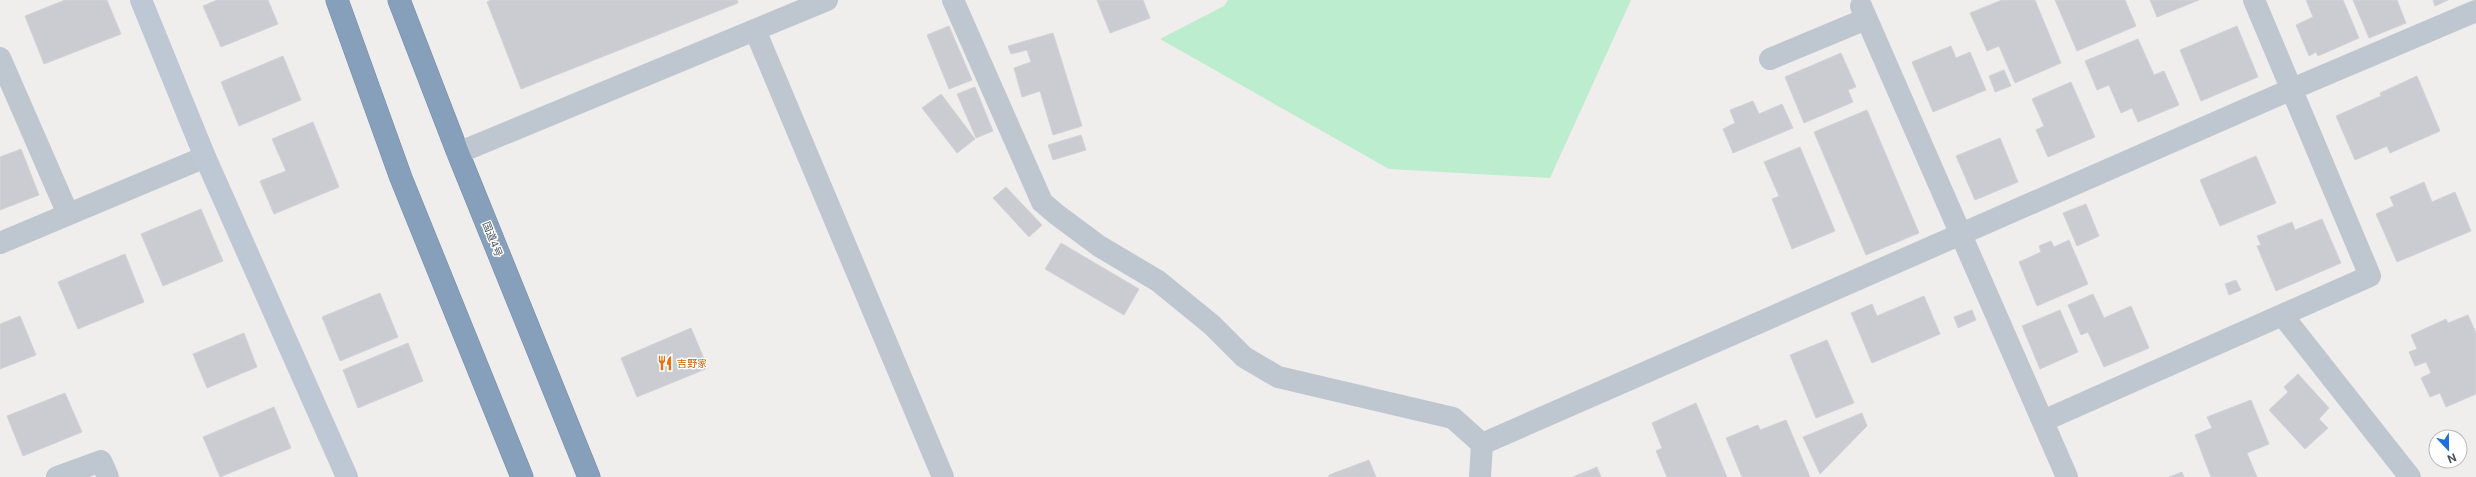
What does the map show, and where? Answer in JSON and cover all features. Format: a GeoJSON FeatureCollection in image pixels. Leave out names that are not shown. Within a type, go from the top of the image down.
{"type":"FeatureCollection","features":[{"type":"Feature","properties":{"kind":"highway"},"geometry":{"type":"LineString","coordinates":[[337,0],[401,178],[522,477]]}},
{"type":"Feature","properties":{"kind":"highway","name":"国道4号"},"geometry":{"type":"LineString","coordinates":[[399,0],[458,153],[589,477]]}},
{"type":"Feature","properties":{"kind":"street"},"geometry":{"type":"LineString","coordinates":[[141,0],[205,156],[347,477]]}},
{"type":"Feature","properties":{"kind":"street"},"geometry":{"type":"LineString","coordinates":[[458,153],[827,0]]}},
{"type":"Feature","properties":{"kind":"street"},"geometry":{"type":"LineString","coordinates":[[953,0],[1042,202],[1056,214],[1099,246],[1158,281],[1212,325],[1244,357],[1278,377],[1453,418],[1482,444]]}},
{"type":"Feature","properties":{"kind":"street"},"geometry":{"type":"LineString","coordinates":[[2043,421],[2283,316],[2370,276],[2254,0]]}},
{"type":"Feature","properties":{"kind":"street"},"geometry":{"type":"LineString","coordinates":[[1770,59],[1866,6],[1962,235],[2067,477]]}},
{"type":"Feature","properties":{"kind":"street"},"geometry":{"type":"LineString","coordinates":[[1482,444],[1962,235],[2292,89],[2476,11]]}},
{"type":"Feature","properties":{"kind":"street"},"geometry":{"type":"LineString","coordinates":[[754,30],[943,477]]}},
{"type":"Feature","properties":{"kind":"street"},"geometry":{"type":"LineString","coordinates":[[0,58],[68,214]]}},
{"type":"Feature","properties":{"kind":"street"},"geometry":{"type":"LineString","coordinates":[[0,243],[205,156]]}},
{"type":"Feature","properties":{"kind":"street"},"geometry":{"type":"LineString","coordinates":[[2283,316],[2410,477]]}},
{"type":"Feature","properties":{"kind":"street"},"geometry":{"type":"LineString","coordinates":[[1480,477],[1482,444]]}},
{"type":"Feature","properties":{"kind":"street"},"geometry":{"type":"LineString","coordinates":[[57,477],[101,461],[108,477]]}},
{"type":"Feature","properties":{"kind":"green space"},"geometry":{"type":"Polygon","coordinates":[[[1228,0],[1631,0],[1550,178],[1389,169],[1160,39],[1224,6],[1228,0]]]}},
{"type":"Feature","properties":{"kind":"building"},"geometry":{"type":"Polygon","coordinates":[[[65,0],[107,0],[121,34],[44,64],[25,16],[65,0]]]}},
{"type":"Feature","properties":{"kind":"building"},"geometry":{"type":"Polygon","coordinates":[[[217,0],[268,0],[278,24],[221,47],[203,6],[217,0]]]}},
{"type":"Feature","properties":{"kind":"building"},"geometry":{"type":"Polygon","coordinates":[[[491,0],[737,0],[738,3],[521,89],[487,2],[491,0]]]}},
{"type":"Feature","properties":{"kind":"building"},"geometry":{"type":"Polygon","coordinates":[[[1097,0],[1143,0],[1150,18],[1110,33],[1097,0]]]}},
{"type":"Feature","properties":{"kind":"building"},"geometry":{"type":"Polygon","coordinates":[[[2002,0],[2035,0],[2061,63],[2015,83],[1999,46],[1987,51],[1970,13],[2002,0]]]}},
{"type":"Feature","properties":{"kind":"building"},"geometry":{"type":"Polygon","coordinates":[[[2055,0],[2125,0],[2136,26],[2077,51],[2055,0]]]}},
{"type":"Feature","properties":{"kind":"building"},"geometry":{"type":"Polygon","coordinates":[[[2150,0],[2199,0],[2157,17],[2150,0]]]}},
{"type":"Feature","properties":{"kind":"building"},"geometry":{"type":"Polygon","coordinates":[[[2306,0],[2343,0],[2359,38],[2318,56],[2316,52],[2309,56],[2296,25],[2313,17],[2306,0]]]}},
{"type":"Feature","properties":{"kind":"building"},"geometry":{"type":"Polygon","coordinates":[[[2353,0],[2397,0],[2406,23],[2369,38],[2353,0]]]}},
{"type":"Feature","properties":{"kind":"building"},"geometry":{"type":"Polygon","coordinates":[[[2433,0],[2448,0],[2435,6],[2433,0]]]}},
{"type":"Feature","properties":{"kind":"building"},"geometry":{"type":"Polygon","coordinates":[[[949,26],[972,80],[949,89],[927,35],[949,26]]]}},
{"type":"Feature","properties":{"kind":"building"},"geometry":{"type":"Polygon","coordinates":[[[2237,26],[2258,77],[2201,101],[2180,50],[2237,26]]]}},
{"type":"Feature","properties":{"kind":"building"},"geometry":{"type":"Polygon","coordinates":[[[1053,33],[1082,126],[1053,135],[1040,91],[1022,97],[1014,68],[1031,62],[1027,50],[1011,54],[1008,46],[1053,33]]]}},
{"type":"Feature","properties":{"kind":"building"},"geometry":{"type":"Polygon","coordinates":[[[2138,39],[2154,75],[2164,71],[2179,105],[2138,122],[2132,108],[2121,113],[2109,85],[2097,90],[2085,61],[2138,39]]]}},
{"type":"Feature","properties":{"kind":"building"},"geometry":{"type":"Polygon","coordinates":[[[1951,46],[1956,58],[1970,52],[1986,90],[1933,112],[1912,62],[1951,46]]]}},
{"type":"Feature","properties":{"kind":"building"},"geometry":{"type":"Polygon","coordinates":[[[1841,53],[1856,87],[1848,90],[1853,102],[1804,123],[1785,77],[1841,53]]]}},
{"type":"Feature","properties":{"kind":"building"},"geometry":{"type":"Polygon","coordinates":[[[283,56],[301,100],[239,126],[221,82],[283,56]]]}},
{"type":"Feature","properties":{"kind":"building"},"geometry":{"type":"Polygon","coordinates":[[[2004,70],[2011,86],[1995,92],[1989,76],[2004,70]]]}},
{"type":"Feature","properties":{"kind":"building"},"geometry":{"type":"Polygon","coordinates":[[[2417,76],[2440,131],[2390,153],[2387,146],[2355,160],[2336,116],[2381,96],[2380,93],[2417,76]]]}},
{"type":"Feature","properties":{"kind":"building"},"geometry":{"type":"Polygon","coordinates":[[[2071,82],[2095,137],[2048,157],[2036,130],[2044,126],[2032,99],[2071,82]]]}},
{"type":"Feature","properties":{"kind":"building"},"geometry":{"type":"Polygon","coordinates":[[[975,87],[993,131],[976,138],[957,94],[975,87]]]}},
{"type":"Feature","properties":{"kind":"building"},"geometry":{"type":"Polygon","coordinates":[[[941,94],[975,139],[957,153],[922,108],[941,94]]]}},
{"type":"Feature","properties":{"kind":"building"},"geometry":{"type":"Polygon","coordinates":[[[1753,101],[1759,114],[1782,104],[1793,128],[1733,153],[1723,129],[1735,123],[1730,110],[1753,101]]]}},
{"type":"Feature","properties":{"kind":"building"},"geometry":{"type":"Polygon","coordinates":[[[1867,110],[1919,233],[1866,255],[1814,132],[1867,110]]]}},
{"type":"Feature","properties":{"kind":"building"},"geometry":{"type":"Polygon","coordinates":[[[313,122],[339,187],[274,214],[260,181],[286,171],[272,139],[313,122]]]}},
{"type":"Feature","properties":{"kind":"building"},"geometry":{"type":"Polygon","coordinates":[[[1081,135],[1086,150],[1053,160],[1048,145],[1081,135]]]}},
{"type":"Feature","properties":{"kind":"building"},"geometry":{"type":"Polygon","coordinates":[[[2000,138],[2018,182],[1975,200],[1956,156],[2000,138]]]}},
{"type":"Feature","properties":{"kind":"building"},"geometry":{"type":"Polygon","coordinates":[[[1800,147],[1835,231],[1792,249],[1772,199],[1779,196],[1764,162],[1800,147]]]}},
{"type":"Feature","properties":{"kind":"building"},"geometry":{"type":"Polygon","coordinates":[[[21,149],[39,195],[0,210],[0,157],[21,149]]]}},
{"type":"Feature","properties":{"kind":"building"},"geometry":{"type":"Polygon","coordinates":[[[2256,156],[2276,203],[2220,226],[2200,180],[2256,156]]]}},
{"type":"Feature","properties":{"kind":"building"},"geometry":{"type":"Polygon","coordinates":[[[2424,182],[2432,202],[2455,192],[2471,231],[2397,262],[2376,214],[2394,206],[2390,197],[2424,182]]]}},
{"type":"Feature","properties":{"kind":"building"},"geometry":{"type":"Polygon","coordinates":[[[1006,187],[1042,225],[1029,237],[993,198],[1006,187]]]}},
{"type":"Feature","properties":{"kind":"building"},"geometry":{"type":"Polygon","coordinates":[[[2086,204],[2099,236],[2077,246],[2063,213],[2086,204]]]}},
{"type":"Feature","properties":{"kind":"building"},"geometry":{"type":"Polygon","coordinates":[[[201,209],[223,261],[163,286],[141,234],[201,209]]]}},
{"type":"Feature","properties":{"kind":"building"},"geometry":{"type":"Polygon","coordinates":[[[2322,219],[2341,263],[2276,291],[2257,246],[2261,245],[2257,236],[2292,222],[2295,230],[2322,219]]]}},
{"type":"Feature","properties":{"kind":"building"},"geometry":{"type":"Polygon","coordinates":[[[2069,240],[2088,284],[2037,306],[2019,262],[2041,252],[2039,246],[2051,241],[2054,247],[2069,240]]]}},
{"type":"Feature","properties":{"kind":"building"},"geometry":{"type":"Polygon","coordinates":[[[1061,243],[1139,289],[1124,315],[1045,269],[1061,243]]]}},
{"type":"Feature","properties":{"kind":"building"},"geometry":{"type":"Polygon","coordinates":[[[125,254],[144,302],[78,329],[58,282],[125,254]]]}},
{"type":"Feature","properties":{"kind":"building"},"geometry":{"type":"Polygon","coordinates":[[[2236,280],[2241,290],[2229,295],[2225,284],[2236,280]]]}},
{"type":"Feature","properties":{"kind":"building"},"geometry":{"type":"Polygon","coordinates":[[[380,293],[398,337],[340,361],[322,317],[380,293]]]}},
{"type":"Feature","properties":{"kind":"building"},"geometry":{"type":"Polygon","coordinates":[[[2093,294],[2104,318],[2131,306],[2149,348],[2104,367],[2088,332],[2081,335],[2068,305],[2093,294]]]}},
{"type":"Feature","properties":{"kind":"building"},"geometry":{"type":"Polygon","coordinates":[[[1924,296],[1940,334],[1872,363],[1851,313],[1872,304],[1877,316],[1924,296]]]}},
{"type":"Feature","properties":{"kind":"building"},"geometry":{"type":"Polygon","coordinates":[[[1972,310],[1976,320],[1958,328],[1954,317],[1972,310]]]}},
{"type":"Feature","properties":{"kind":"building"},"geometry":{"type":"Polygon","coordinates":[[[2060,310],[2078,352],[2040,369],[2022,326],[2060,310]]]}},
{"type":"Feature","properties":{"kind":"building"},"geometry":{"type":"Polygon","coordinates":[[[2468,315],[2476,333],[2476,394],[2446,407],[2440,393],[2430,397],[2421,378],[2431,373],[2426,362],[2415,366],[2409,352],[2417,349],[2411,335],[2446,319],[2448,323],[2468,315]]]}},
{"type":"Feature","properties":{"kind":"building"},"geometry":{"type":"Polygon","coordinates":[[[20,316],[36,355],[0,369],[0,324],[20,316]]]}},
{"type":"Feature","properties":{"kind":"building","name":"吉野家"},"geometry":{"type":"Polygon","coordinates":[[[691,328],[708,368],[637,397],[621,358],[691,328]]]}},
{"type":"Feature","properties":{"kind":"building"},"geometry":{"type":"Polygon","coordinates":[[[244,333],[257,367],[207,388],[193,354],[244,333]]]}},
{"type":"Feature","properties":{"kind":"building"},"geometry":{"type":"Polygon","coordinates":[[[1827,340],[1854,403],[1816,418],[1790,355],[1827,340]]]}},
{"type":"Feature","properties":{"kind":"building"},"geometry":{"type":"Polygon","coordinates":[[[408,343],[423,381],[358,408],[343,370],[408,343]]]}},
{"type":"Feature","properties":{"kind":"building"},"geometry":{"type":"Polygon","coordinates":[[[2298,374],[2329,408],[2319,419],[2328,428],[2305,449],[2269,410],[2288,392],[2284,387],[2298,374]]]}},
{"type":"Feature","properties":{"kind":"building"},"geometry":{"type":"Polygon","coordinates":[[[65,393],[82,432],[23,456],[7,416],[65,393]]]}},
{"type":"Feature","properties":{"kind":"building"},"geometry":{"type":"Polygon","coordinates":[[[2251,400],[2269,444],[2247,453],[2257,477],[2211,477],[2195,435],[2212,428],[2207,417],[2251,400]]]}},
{"type":"Feature","properties":{"kind":"building"},"geometry":{"type":"Polygon","coordinates":[[[1696,403],[1727,477],[1667,477],[1656,451],[1662,448],[1652,423],[1696,403]]]}},
{"type":"Feature","properties":{"kind":"building"},"geometry":{"type":"Polygon","coordinates":[[[274,407],[291,448],[220,477],[203,437],[274,407]]]}},
{"type":"Feature","properties":{"kind":"building"},"geometry":{"type":"Polygon","coordinates":[[[1862,413],[1867,426],[1820,474],[1803,437],[1862,413]]]}},
{"type":"Feature","properties":{"kind":"building"},"geometry":{"type":"Polygon","coordinates":[[[1786,420],[1810,477],[1742,477],[1726,438],[1758,425],[1760,430],[1786,420]]]}},
{"type":"Feature","properties":{"kind":"building"},"geometry":{"type":"Polygon","coordinates":[[[1369,460],[1376,477],[1329,477],[1329,475],[1369,460]]]}},
{"type":"Feature","properties":{"kind":"building"},"geometry":{"type":"Polygon","coordinates":[[[1597,467],[1601,477],[1573,477],[1597,467]]]}},
{"type":"Feature","properties":{"kind":"building"},"geometry":{"type":"Polygon","coordinates":[[[2182,472],[2184,477],[2169,477],[2182,472]]]}},
{"type":"Feature","properties":{"kind":"place","name":"吉野家"},"geometry":{"type":"Point","coordinates":[665,363]}}]}
